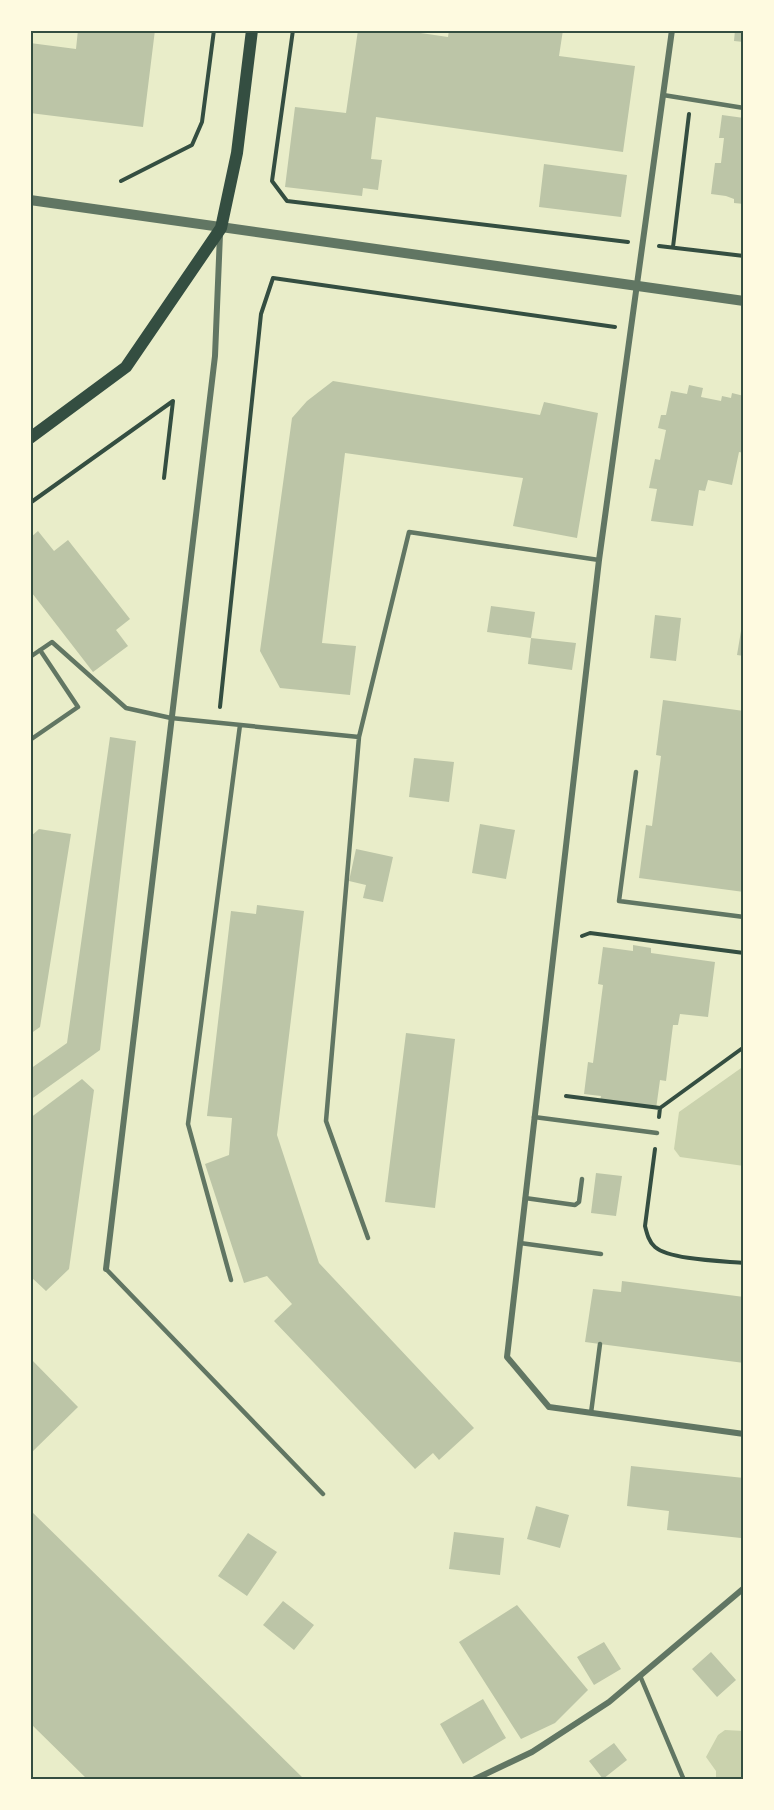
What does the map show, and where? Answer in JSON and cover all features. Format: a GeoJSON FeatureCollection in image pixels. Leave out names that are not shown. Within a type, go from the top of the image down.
{"type":"FeatureCollection","features":[{"type":"Feature","properties":{"kind":"main road"},"geometry":{"type":"LineString","coordinates":[[30,438],[126,367],[221,228],[237,153],[252,30]]}},
{"type":"Feature","properties":{"kind":"street"},"geometry":{"type":"LineString","coordinates":[[672,30],[599,560],[507,1357],[549,1407],[744,1434]]}},
{"type":"Feature","properties":{"kind":"street"},"geometry":{"type":"LineString","coordinates":[[30,200],[744,301]]}},
{"type":"Feature","properties":{"kind":"street"},"geometry":{"type":"LineString","coordinates":[[106,1269],[215,356],[221,228]]}},
{"type":"Feature","properties":{"kind":"street"},"geometry":{"type":"LineString","coordinates":[[473,1780],[532,1752],[609,1702],[641,1678],[744,1588]]}},
{"type":"Feature","properties":{"kind":"lane"},"geometry":{"type":"LineString","coordinates":[[663,95],[744,108]]}},
{"type":"Feature","properties":{"kind":"lane"},"geometry":{"type":"LineString","coordinates":[[368,1238],[326,1121],[359,737],[409,532],[599,560]]}},
{"type":"Feature","properties":{"kind":"lane"},"geometry":{"type":"LineString","coordinates":[[30,657],[52,642],[126,708],[171,718],[359,737]]}},
{"type":"Feature","properties":{"kind":"lane"},"geometry":{"type":"LineString","coordinates":[[30,740],[78,707],[40,650]]}},
{"type":"Feature","properties":{"kind":"lane"},"geometry":{"type":"LineString","coordinates":[[231,1280],[188,1124],[240,725]]}},
{"type":"Feature","properties":{"kind":"lane"},"geometry":{"type":"LineString","coordinates":[[636,772],[619,901],[744,917]]}},
{"type":"Feature","properties":{"kind":"lane"},"geometry":{"type":"LineString","coordinates":[[534,1117],[657,1133]]}},
{"type":"Feature","properties":{"kind":"lane"},"geometry":{"type":"LineString","coordinates":[[525,1198],[575,1204],[579,1202],[582,1179]]}},
{"type":"Feature","properties":{"kind":"lane"},"geometry":{"type":"LineString","coordinates":[[520,1243],[601,1254]]}},
{"type":"Feature","properties":{"kind":"lane"},"geometry":{"type":"LineString","coordinates":[[106,1269],[323,1494]]}},
{"type":"Feature","properties":{"kind":"lane"},"geometry":{"type":"LineString","coordinates":[[591,1413],[600,1344]]}},
{"type":"Feature","properties":{"kind":"lane"},"geometry":{"type":"LineString","coordinates":[[641,1678],[684,1780]]}},
{"type":"Feature","properties":{"kind":"path"},"geometry":{"type":"LineString","coordinates":[[121,181],[192,145],[202,122],[214,30]]}},
{"type":"Feature","properties":{"kind":"path"},"geometry":{"type":"LineString","coordinates":[[293,30],[272,181],[287,201],[643,244]]}},
{"type":"Feature","properties":{"kind":"path"},"geometry":{"type":"LineString","coordinates":[[699,101],[689,114],[673,247],[744,256]]}},
{"type":"Feature","properties":{"kind":"path"},"geometry":{"type":"LineString","coordinates":[[218,722],[261,314],[273,278],[631,329]]}},
{"type":"Feature","properties":{"kind":"path"},"geometry":{"type":"LineString","coordinates":[[30,503],[173,401],[164,478]]}},
{"type":"Feature","properties":{"kind":"path"},"geometry":{"type":"LineString","coordinates":[[582,936],[590,933],[744,953]]}},
{"type":"Feature","properties":{"kind":"path"},"geometry":{"type":"LineString","coordinates":[[566,1096],[660,1108],[744,1047]]}},
{"type":"Feature","properties":{"kind":"path"},"geometry":{"type":"LineString","coordinates":[[660,1108],[645,1226],[648,1238],[656,1248],[668,1254],[744,1263]]}},
{"type":"Feature","properties":{"kind":"green space"},"geometry":{"type":"Polygon","coordinates":[[[744,1066],[744,1166],[680,1157],[674,1149],[679,1112],[744,1066]]]}},
{"type":"Feature","properties":{"kind":"green space"},"geometry":{"type":"Polygon","coordinates":[[[725,1730],[744,1731],[744,1780],[716,1780],[716,1771],[706,1757],[718,1735],[725,1730]]]}},
{"type":"Feature","properties":{"kind":"building"},"geometry":{"type":"Polygon","coordinates":[[[78,30],[155,30],[143,127],[30,113],[30,43],[76,49],[78,30]]]}},
{"type":"Feature","properties":{"kind":"building"},"geometry":{"type":"Polygon","coordinates":[[[358,30],[400,30],[448,37],[449,30],[563,30],[559,56],[635,66],[623,152],[376,117],[371,159],[382,160],[378,190],[363,188],[362,196],[285,187],[295,107],[346,113],[358,30]]]}},
{"type":"Feature","properties":{"kind":"building"},"geometry":{"type":"Polygon","coordinates":[[[735,30],[744,30],[744,42],[734,41],[735,30]]]}},
{"type":"Feature","properties":{"kind":"building"},"geometry":{"type":"Polygon","coordinates":[[[722,115],[744,118],[744,204],[734,203],[734,199],[726,196],[711,194],[715,163],[721,163],[724,138],[719,138],[722,115]]]}},
{"type":"Feature","properties":{"kind":"building"},"geometry":{"type":"Polygon","coordinates":[[[544,164],[627,175],[621,217],[539,207],[544,164]]]}},
{"type":"Feature","properties":{"kind":"building"},"geometry":{"type":"Polygon","coordinates":[[[333,381],[540,415],[544,402],[598,413],[577,538],[513,526],[523,478],[345,453],[322,643],[356,646],[350,695],[280,688],[260,651],[292,418],[307,401],[333,381]]]}},
{"type":"Feature","properties":{"kind":"building"},"geometry":{"type":"Polygon","coordinates":[[[689,385],[703,388],[701,397],[721,401],[722,396],[731,398],[732,393],[744,396],[744,453],[739,452],[732,485],[708,480],[705,491],[699,490],[693,526],[651,521],[657,489],[649,488],[655,459],[660,460],[666,430],[658,428],[661,415],[666,415],[671,391],[687,394],[689,385]]]}},
{"type":"Feature","properties":{"kind":"building"},"geometry":{"type":"Polygon","coordinates":[[[38,531],[54,551],[68,540],[130,619],[116,630],[128,646],[93,672],[32,593],[30,595],[30,538],[38,531]]]}},
{"type":"Feature","properties":{"kind":"building"},"geometry":{"type":"Polygon","coordinates":[[[491,606],[535,612],[531,638],[487,632],[491,606]]]}},
{"type":"Feature","properties":{"kind":"building"},"geometry":{"type":"Polygon","coordinates":[[[655,615],[681,618],[676,661],[650,658],[655,615]]]}},
{"type":"Feature","properties":{"kind":"building"},"geometry":{"type":"Polygon","coordinates":[[[744,619],[744,656],[737,655],[744,619]]]}},
{"type":"Feature","properties":{"kind":"building"},"geometry":{"type":"Polygon","coordinates":[[[531,638],[576,643],[572,670],[528,664],[531,638]]]}},
{"type":"Feature","properties":{"kind":"building"},"geometry":{"type":"Polygon","coordinates":[[[663,700],[744,711],[744,892],[639,878],[646,825],[652,826],[661,756],[656,755],[663,700]]]}},
{"type":"Feature","properties":{"kind":"building"},"geometry":{"type":"Polygon","coordinates":[[[110,737],[136,741],[100,1050],[30,1100],[30,1069],[67,1043],[110,737]]]}},
{"type":"Feature","properties":{"kind":"building"},"geometry":{"type":"Polygon","coordinates":[[[414,758],[454,762],[449,802],[409,797],[414,758]]]}},
{"type":"Feature","properties":{"kind":"building"},"geometry":{"type":"Polygon","coordinates":[[[480,824],[515,830],[506,879],[472,873],[480,824]]]}},
{"type":"Feature","properties":{"kind":"building"},"geometry":{"type":"Polygon","coordinates":[[[39,829],[71,834],[40,1027],[30,1034],[30,837],[39,829]]]}},
{"type":"Feature","properties":{"kind":"building"},"geometry":{"type":"Polygon","coordinates":[[[356,849],[393,857],[383,902],[363,898],[366,885],[349,881],[356,849]]]}},
{"type":"Feature","properties":{"kind":"building"},"geometry":{"type":"Polygon","coordinates":[[[257,905],[304,911],[277,1135],[319,1263],[474,1428],[439,1460],[433,1453],[415,1469],[274,1321],[292,1304],[267,1276],[244,1283],[205,1164],[229,1155],[232,1118],[207,1116],[231,911],[256,914],[257,905]]]}},
{"type":"Feature","properties":{"kind":"building"},"geometry":{"type":"Polygon","coordinates":[[[633,945],[651,948],[651,953],[715,962],[708,1017],[680,1014],[678,1025],[673,1025],[666,1081],[660,1080],[656,1109],[600,1101],[601,1096],[584,1094],[588,1062],[593,1063],[603,985],[598,984],[603,947],[633,951],[633,945]]]}},
{"type":"Feature","properties":{"kind":"building"},"geometry":{"type":"Polygon","coordinates":[[[406,1033],[455,1039],[435,1208],[385,1202],[406,1033]]]}},
{"type":"Feature","properties":{"kind":"building"},"geometry":{"type":"Polygon","coordinates":[[[82,1079],[94,1090],[69,1269],[46,1291],[30,1276],[30,1118],[82,1079]]]}},
{"type":"Feature","properties":{"kind":"building"},"geometry":{"type":"Polygon","coordinates":[[[596,1173],[622,1176],[616,1216],[591,1213],[596,1173]]]}},
{"type":"Feature","properties":{"kind":"building"},"geometry":{"type":"Polygon","coordinates":[[[622,1281],[744,1297],[744,1363],[585,1342],[593,1289],[621,1292],[622,1281]]]}},
{"type":"Feature","properties":{"kind":"building"},"geometry":{"type":"Polygon","coordinates":[[[30,1358],[78,1407],[30,1454],[30,1358]]]}},
{"type":"Feature","properties":{"kind":"building"},"geometry":{"type":"Polygon","coordinates":[[[631,1466],[744,1478],[744,1535],[741,1538],[667,1530],[669,1511],[627,1506],[631,1466]]]}},
{"type":"Feature","properties":{"kind":"building"},"geometry":{"type":"Polygon","coordinates":[[[536,1506],[569,1515],[560,1548],[527,1539],[536,1506]]]}},
{"type":"Feature","properties":{"kind":"building"},"geometry":{"type":"Polygon","coordinates":[[[30,1510],[305,1780],[88,1780],[30,1723],[30,1510]]]}},
{"type":"Feature","properties":{"kind":"building"},"geometry":{"type":"Polygon","coordinates":[[[454,1532],[504,1538],[500,1575],[449,1569],[454,1532]]]}},
{"type":"Feature","properties":{"kind":"building"},"geometry":{"type":"Polygon","coordinates":[[[248,1533],[277,1552],[247,1596],[218,1576],[248,1533]]]}},
{"type":"Feature","properties":{"kind":"building"},"geometry":{"type":"Polygon","coordinates":[[[283,1601],[314,1625],[294,1650],[263,1625],[283,1601]]]}},
{"type":"Feature","properties":{"kind":"building"},"geometry":{"type":"Polygon","coordinates":[[[517,1605],[588,1690],[555,1723],[521,1739],[459,1642],[517,1605]]]}},
{"type":"Feature","properties":{"kind":"building"},"geometry":{"type":"Polygon","coordinates":[[[604,1642],[621,1669],[594,1685],[577,1657],[604,1642]]]}},
{"type":"Feature","properties":{"kind":"building"},"geometry":{"type":"Polygon","coordinates":[[[711,1652],[736,1680],[717,1697],[692,1669],[711,1652]]]}},
{"type":"Feature","properties":{"kind":"building"},"geometry":{"type":"Polygon","coordinates":[[[483,1699],[506,1738],[463,1764],[440,1724],[483,1699]]]}},
{"type":"Feature","properties":{"kind":"building"},"geometry":{"type":"Polygon","coordinates":[[[614,1743],[627,1760],[603,1779],[589,1761],[614,1743]]]}}]}
